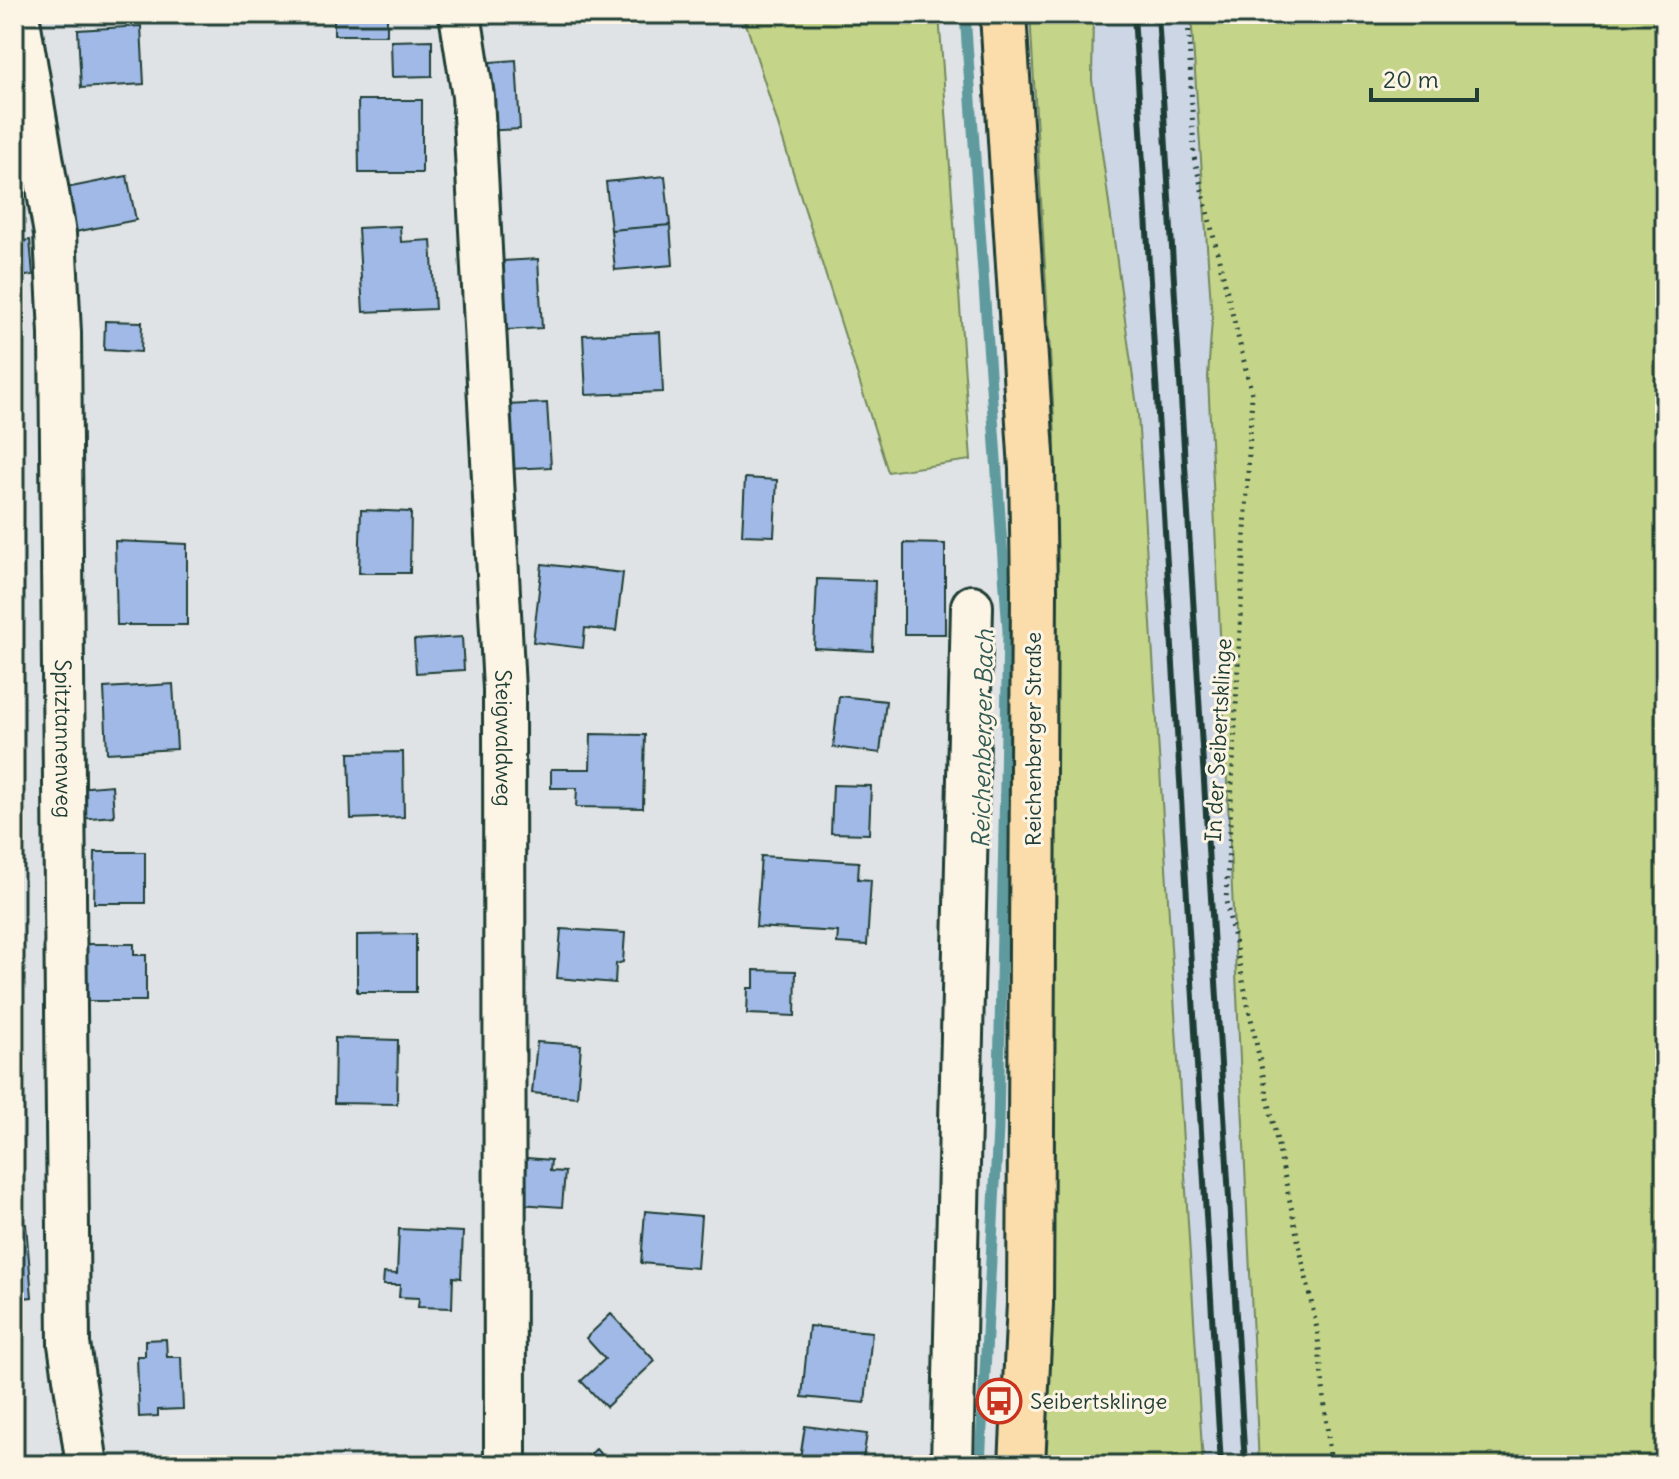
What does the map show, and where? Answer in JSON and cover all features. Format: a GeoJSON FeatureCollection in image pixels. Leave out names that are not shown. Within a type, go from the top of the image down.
{"type":"FeatureCollection","features":[{"type":"Feature","properties":{"kind":"main road","name":"Reichenberger Straße"},"geometry":{"type":"LineString","coordinates":[[1003,14],[1032,469],[1034,589],[1030,1304],[1022,1465]]}},
{"type":"Feature","properties":{"kind":"street","name":"Spitztannenweg"},"geometry":{"type":"LineString","coordinates":[[18,14],[55,234],[60,333],[69,1344],[87,1465]]}},
{"type":"Feature","properties":{"kind":"street","name":"Steigwaldweg"},"geometry":{"type":"LineString","coordinates":[[460,14],[473,96],[504,689],[505,1465]]}},
{"type":"Feature","properties":{"kind":"street"},"geometry":{"type":"LineString","coordinates":[[963,1463],[972,606]]}},
{"type":"Feature","properties":{"kind":"path","name":"In der Seibertsklinge"},"geometry":{"type":"LineString","coordinates":[[1188,14],[1194,157],[1252,394],[1226,901],[1317,1329],[1331,1465]]}},
{"type":"Feature","properties":{"kind":"shaded area"},"geometry":{"type":"Polygon","coordinates":[[[1093,14],[1191,14],[1212,319],[1208,377],[1259,1465],[1203,1465],[1138,414],[1092,80],[1093,14]]]}},
{"type":"Feature","properties":{"kind":"green space"},"geometry":{"type":"Polygon","coordinates":[[[743,14],[939,14],[971,460],[888,472],[743,14]]]}},
{"type":"Feature","properties":{"kind":"green space"},"geometry":{"type":"Polygon","coordinates":[[[1030,14],[1093,14],[1092,80],[1138,414],[1203,1465],[1006,1465],[1055,437],[1030,14]]]}},
{"type":"Feature","properties":{"kind":"green space"},"geometry":{"type":"Polygon","coordinates":[[[1191,14],[1665,14],[1665,1465],[1259,1465],[1208,377],[1212,319],[1191,14]]]}},
{"type":"Feature","properties":{"kind":"building"},"geometry":{"type":"Polygon","coordinates":[[[334,14],[387,14],[387,35],[334,35],[334,14]]]}},
{"type":"Feature","properties":{"kind":"building"},"geometry":{"type":"Polygon","coordinates":[[[141,26],[144,84],[81,88],[78,30],[141,26]]]}},
{"type":"Feature","properties":{"kind":"building"},"geometry":{"type":"Polygon","coordinates":[[[432,40],[432,76],[392,77],[391,41],[432,40]]]}},
{"type":"Feature","properties":{"kind":"building"},"geometry":{"type":"Polygon","coordinates":[[[516,60],[520,129],[483,131],[478,63],[516,60]]]}},
{"type":"Feature","properties":{"kind":"building"},"geometry":{"type":"Polygon","coordinates":[[[358,100],[422,100],[422,173],[359,173],[358,100]]]}},
{"type":"Feature","properties":{"kind":"building"},"geometry":{"type":"Polygon","coordinates":[[[127,176],[136,220],[75,232],[66,188],[127,176]]]}},
{"type":"Feature","properties":{"kind":"building"},"geometry":{"type":"Polygon","coordinates":[[[665,176],[670,225],[611,230],[606,182],[665,176]]]}},
{"type":"Feature","properties":{"kind":"building"},"geometry":{"type":"Polygon","coordinates":[[[670,225],[673,265],[615,270],[611,230],[670,225]]]}},
{"type":"Feature","properties":{"kind":"building"},"geometry":{"type":"Polygon","coordinates":[[[400,226],[401,242],[431,240],[435,309],[363,312],[358,228],[400,226]]]}},
{"type":"Feature","properties":{"kind":"building"},"geometry":{"type":"Polygon","coordinates":[[[30,240],[33,275],[19,277],[22,308],[14,309],[14,242],[30,240]]]}},
{"type":"Feature","properties":{"kind":"building"},"geometry":{"type":"Polygon","coordinates":[[[538,259],[542,328],[506,330],[503,261],[538,259]]]}},
{"type":"Feature","properties":{"kind":"building"},"geometry":{"type":"Polygon","coordinates":[[[105,321],[142,322],[141,352],[104,350],[105,321]]]}},
{"type":"Feature","properties":{"kind":"building"},"geometry":{"type":"Polygon","coordinates":[[[660,332],[663,392],[586,395],[583,335],[660,332]]]}},
{"type":"Feature","properties":{"kind":"building"},"geometry":{"type":"Polygon","coordinates":[[[547,403],[551,467],[510,469],[506,405],[547,403]]]}},
{"type":"Feature","properties":{"kind":"building"},"geometry":{"type":"Polygon","coordinates":[[[745,478],[777,480],[774,536],[742,535],[745,478]]]}},
{"type":"Feature","properties":{"kind":"building"},"geometry":{"type":"Polygon","coordinates":[[[361,510],[411,512],[410,573],[359,573],[361,510]]]}},
{"type":"Feature","properties":{"kind":"building"},"geometry":{"type":"Polygon","coordinates":[[[115,541],[187,544],[187,625],[117,625],[115,541]]]}},
{"type":"Feature","properties":{"kind":"building"},"geometry":{"type":"Polygon","coordinates":[[[904,543],[945,544],[945,634],[904,634],[904,543]]]}},
{"type":"Feature","properties":{"kind":"building"},"geometry":{"type":"Polygon","coordinates":[[[542,564],[623,573],[616,631],[585,628],[583,648],[533,642],[542,564]]]}},
{"type":"Feature","properties":{"kind":"building"},"geometry":{"type":"Polygon","coordinates":[[[817,579],[875,581],[873,651],[814,648],[817,579]]]}},
{"type":"Feature","properties":{"kind":"building"},"geometry":{"type":"Polygon","coordinates":[[[462,637],[464,670],[416,673],[414,640],[462,637]]]}},
{"type":"Feature","properties":{"kind":"building"},"geometry":{"type":"Polygon","coordinates":[[[173,684],[177,749],[107,753],[104,688],[173,684]]]}},
{"type":"Feature","properties":{"kind":"building"},"geometry":{"type":"Polygon","coordinates":[[[839,696],[886,701],[880,753],[833,747],[839,696]]]}},
{"type":"Feature","properties":{"kind":"building"},"geometry":{"type":"Polygon","coordinates":[[[591,734],[645,735],[643,808],[576,807],[577,788],[551,788],[551,769],[590,769],[591,734]]]}},
{"type":"Feature","properties":{"kind":"building"},"geometry":{"type":"Polygon","coordinates":[[[403,752],[404,817],[351,819],[349,753],[403,752]]]}},
{"type":"Feature","properties":{"kind":"building"},"geometry":{"type":"Polygon","coordinates":[[[112,785],[114,816],[79,819],[77,788],[112,785]]]}},
{"type":"Feature","properties":{"kind":"building"},"geometry":{"type":"Polygon","coordinates":[[[833,785],[871,786],[869,834],[831,833],[833,785]]]}},
{"type":"Feature","properties":{"kind":"building"},"geometry":{"type":"Polygon","coordinates":[[[95,852],[145,852],[145,903],[94,903],[95,852]]]}},
{"type":"Feature","properties":{"kind":"building"},"geometry":{"type":"Polygon","coordinates":[[[761,856],[859,862],[858,879],[871,880],[867,945],[837,943],[838,932],[756,927],[761,856]]]}},
{"type":"Feature","properties":{"kind":"building"},"geometry":{"type":"Polygon","coordinates":[[[561,929],[625,933],[623,962],[616,964],[615,983],[557,978],[561,929]]]}},
{"type":"Feature","properties":{"kind":"building"},"geometry":{"type":"Polygon","coordinates":[[[416,934],[416,992],[357,992],[357,935],[416,934]]]}},
{"type":"Feature","properties":{"kind":"building"},"geometry":{"type":"Polygon","coordinates":[[[80,944],[134,944],[134,955],[146,955],[146,1001],[81,1001],[80,944]]]}},
{"type":"Feature","properties":{"kind":"building"},"geometry":{"type":"Polygon","coordinates":[[[754,970],[796,971],[795,1016],[747,1014],[748,988],[754,988],[754,970]]]}},
{"type":"Feature","properties":{"kind":"building"},"geometry":{"type":"Polygon","coordinates":[[[335,1038],[398,1040],[397,1104],[334,1103],[335,1038]]]}},
{"type":"Feature","properties":{"kind":"building"},"geometry":{"type":"Polygon","coordinates":[[[537,1042],[581,1045],[577,1097],[532,1093],[537,1042]]]}},
{"type":"Feature","properties":{"kind":"building"},"geometry":{"type":"Polygon","coordinates":[[[527,1158],[551,1160],[550,1171],[565,1172],[562,1207],[519,1204],[521,1172],[526,1172],[527,1158]]]}},
{"type":"Feature","properties":{"kind":"building"},"geometry":{"type":"Polygon","coordinates":[[[645,1211],[701,1216],[697,1268],[641,1263],[645,1211]]]}},
{"type":"Feature","properties":{"kind":"building"},"geometry":{"type":"Polygon","coordinates":[[[26,1224],[32,1297],[14,1299],[14,1225],[26,1224]]]}},
{"type":"Feature","properties":{"kind":"building"},"geometry":{"type":"Polygon","coordinates":[[[399,1229],[463,1232],[461,1278],[453,1277],[452,1308],[418,1307],[419,1298],[399,1297],[400,1285],[383,1285],[384,1273],[397,1274],[399,1229]]]}},
{"type":"Feature","properties":{"kind":"building"},"geometry":{"type":"Polygon","coordinates":[[[611,1314],[655,1361],[606,1407],[581,1381],[605,1359],[586,1338],[611,1314]]]}},
{"type":"Feature","properties":{"kind":"building"},"geometry":{"type":"Polygon","coordinates":[[[809,1326],[872,1332],[865,1403],[802,1397],[809,1326]]]}},
{"type":"Feature","properties":{"kind":"building"},"geometry":{"type":"Polygon","coordinates":[[[166,1339],[167,1357],[181,1357],[183,1409],[158,1410],[158,1416],[139,1417],[137,1356],[145,1356],[145,1340],[166,1339]]]}},
{"type":"Feature","properties":{"kind":"building"},"geometry":{"type":"Polygon","coordinates":[[[805,1426],[867,1434],[862,1465],[799,1465],[805,1426]]]}},
{"type":"Feature","properties":{"kind":"building"},"geometry":{"type":"Polygon","coordinates":[[[596,1449],[610,1465],[579,1465],[596,1449]]]}},
{"type":"Feature","properties":{"kind":"waterway","name":"Reichenberger Bach"},"geometry":{"type":"LineString","coordinates":[[965,14],[1008,631],[998,1129],[980,1465]]}},
{"type":"Feature","properties":{"kind":"railway"},"geometry":{"type":"LineString","coordinates":[[1134,14],[1221,1465]]}},
{"type":"Feature","properties":{"kind":"railway"},"geometry":{"type":"LineString","coordinates":[[1158,14],[1245,1465]]}},
{"type":"Feature","properties":{"kind":"place","name":"Seibertsklinge"},"geometry":{"type":"Point","coordinates":[999,1401]}}]}
